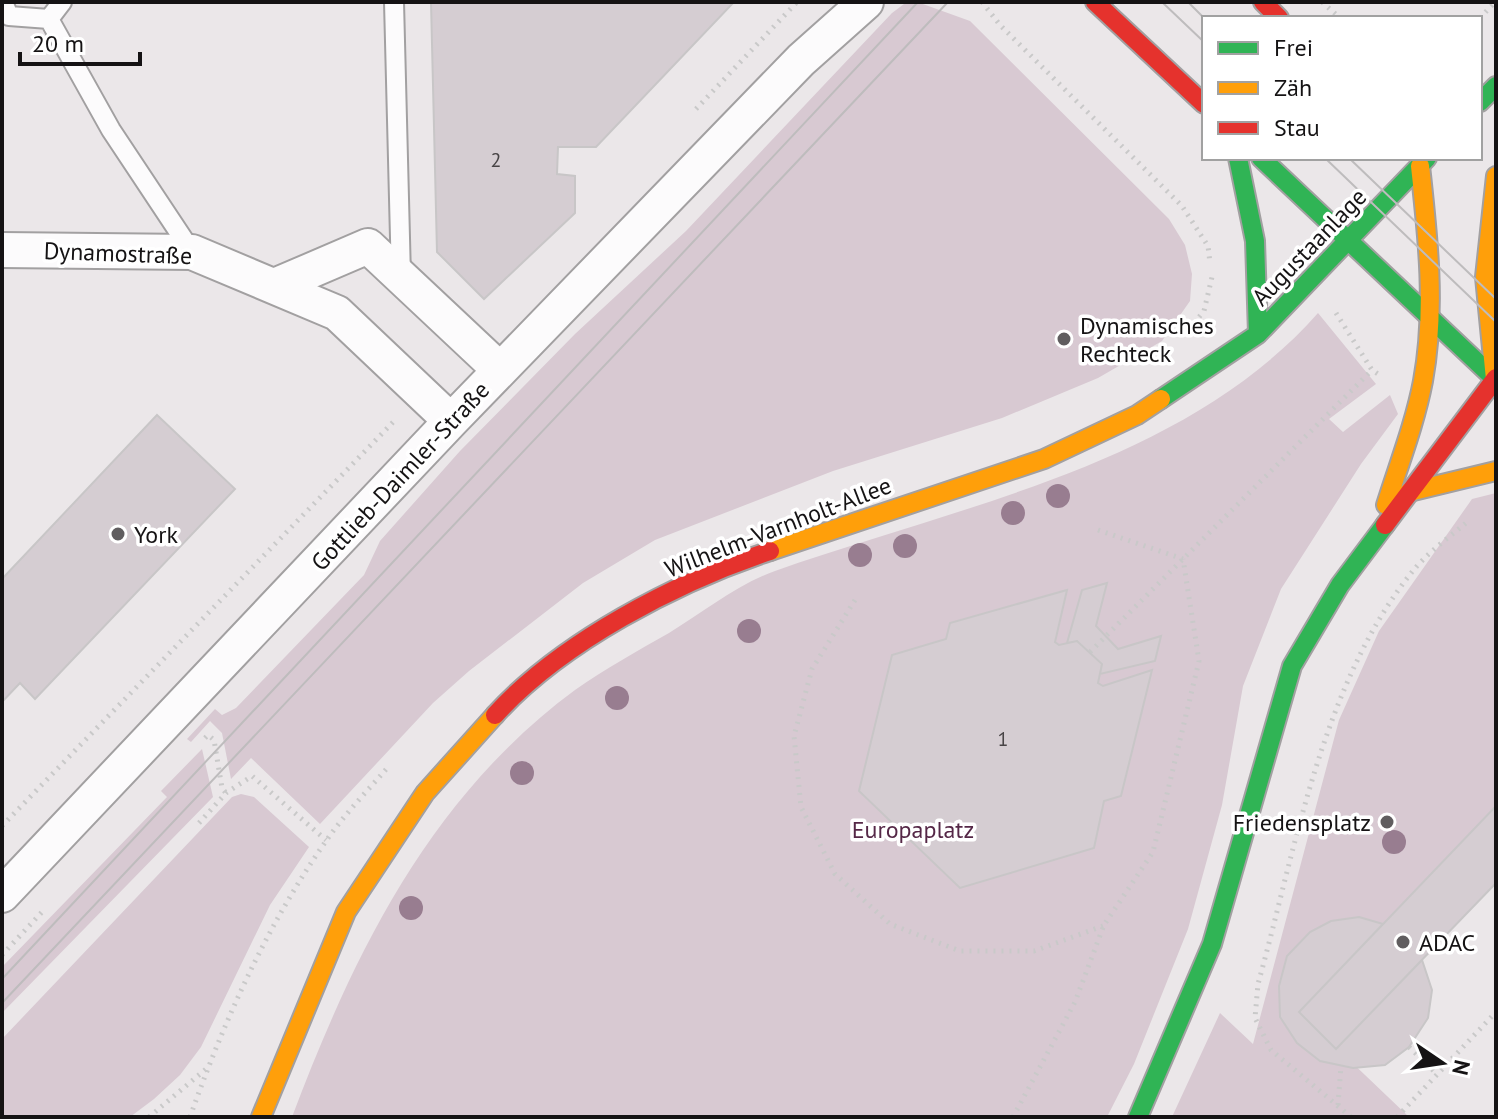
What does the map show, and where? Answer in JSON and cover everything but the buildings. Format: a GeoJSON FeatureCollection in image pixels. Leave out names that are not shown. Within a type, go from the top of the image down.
{"type":"FeatureCollection","features":[{"type":"Feature","properties":{"kind":"main road"},"geometry":{"type":"LineString","coordinates":[[1095,2],[1202,102]]}},
{"type":"Feature","properties":{"kind":"main road"},"geometry":{"type":"LineString","coordinates":[[1238,160],[1255,241],[1258,334]]}},
{"type":"Feature","properties":{"kind":"main road"},"geometry":{"type":"LineString","coordinates":[[1263,160],[1496,378]]}},
{"type":"Feature","properties":{"kind":"main road"},"geometry":{"type":"LineString","coordinates":[[1420,161],[1442,186]]}},
{"type":"Feature","properties":{"kind":"main road"},"geometry":{"type":"LineString","coordinates":[[1376,535],[1419,400],[1431,316],[1420,161]]}},
{"type":"Feature","properties":{"kind":"main road","name":"Augustaanlage"},"geometry":{"type":"LineString","coordinates":[[1258,334],[1420,161]]}},
{"type":"Feature","properties":{"kind":"main road"},"geometry":{"type":"LineString","coordinates":[[1138,1117],[1212,944],[1292,666],[1331,597],[1496,378],[1484,309],[1485,228],[1496,176]]}},
{"type":"Feature","properties":{"kind":"main road","name":"Wilhelm-Varnholt-Allee"},"geometry":{"type":"LineString","coordinates":[[261,1117],[346,912],[425,793],[507,702],[545,670],[584,641],[682,588],[764,553],[1044,459],[1137,415],[1258,334]]}},
{"type":"Feature","properties":{"kind":"main road"},"geometry":{"type":"LineString","coordinates":[[1409,492],[1496,471]]}},
{"type":"Feature","properties":{"kind":"street","name":"Gottlieb-Daimler-Straße"},"geometry":{"type":"LineString","coordinates":[[801,60],[834,2]]}},
{"type":"Feature","properties":{"kind":"street","name":"Gottlieb-Daimler-Straße"},"geometry":{"type":"LineString","coordinates":[[2,895],[500,370],[801,60],[866,2]]}},
{"type":"Feature","properties":{"kind":"street"},"geometry":{"type":"LineString","coordinates":[[277,285],[368,246],[500,370]]}},
{"type":"Feature","properties":{"kind":"street","name":"Dynamostraße"},"geometry":{"type":"LineString","coordinates":[[2,250],[192,252],[277,285],[337,313],[451,421]]}},
{"type":"Feature","properties":{"kind":"street"},"geometry":{"type":"LineString","coordinates":[[337,313],[332,268],[339,258]]}},
{"type":"Feature","properties":{"kind":"lane"},"geometry":{"type":"LineString","coordinates":[[49,19],[62,2]]}},
{"type":"Feature","properties":{"kind":"lane"},"geometry":{"type":"LineString","coordinates":[[394,2],[401,277]]}},
{"type":"Feature","properties":{"kind":"lane"},"geometry":{"type":"LineString","coordinates":[[5,13],[49,19]]}},
{"type":"Feature","properties":{"kind":"lane"},"geometry":{"type":"LineString","coordinates":[[49,19],[111,130],[192,252]]}},
{"type":"Feature","properties":{"kind":"path"},"geometry":{"type":"LineString","coordinates":[[982,2],[1000,25],[1182,206],[1208,246]]}},
{"type":"Feature","properties":{"kind":"path"},"geometry":{"type":"LineString","coordinates":[[1322,2],[1338,16]]}},
{"type":"Feature","properties":{"kind":"path"},"geometry":{"type":"LineString","coordinates":[[1314,277],[1372,370],[1419,400]]}},
{"type":"Feature","properties":{"kind":"path"},"geometry":{"type":"LineString","coordinates":[[1090,652],[1372,370]]}},
{"type":"Feature","properties":{"kind":"path"},"geometry":{"type":"LineString","coordinates":[[1351,1117],[1271,1050],[1255,1018],[1258,984],[1330,720],[1368,634],[1413,570],[1468,521]]}},
{"type":"Feature","properties":{"kind":"path"},"geometry":{"type":"LineString","coordinates":[[1098,530],[1183,559]]}},
{"type":"Feature","properties":{"kind":"path"},"geometry":{"type":"LineString","coordinates":[[1013,1117],[1075,1002],[1104,925],[1153,852],[1199,661],[1183,559]]}},
{"type":"Feature","properties":{"kind":"path"},"geometry":{"type":"LineString","coordinates":[[855,600],[812,669],[794,736],[801,807],[835,874],[890,924],[960,951],[1034,951],[1104,925]]}},
{"type":"Feature","properties":{"kind":"path"},"geometry":{"type":"LineString","coordinates":[[208,735],[214,740],[222,788],[226,793]]}},
{"type":"Feature","properties":{"kind":"path"},"geometry":{"type":"LineString","coordinates":[[199,823],[226,793],[252,776],[326,840]]}},
{"type":"Feature","properties":{"kind":"path"},"geometry":{"type":"LineString","coordinates":[[1397,1117],[1496,1012]]}},
{"type":"Feature","properties":{"kind":"path"},"geometry":{"type":"LineString","coordinates":[[1409,1047],[1437,1074]]}},
{"type":"Feature","properties":{"kind":"path"},"geometry":{"type":"LineString","coordinates":[[1338,1106],[1341,1066]]}},
{"type":"Feature","properties":{"kind":"path"},"geometry":{"type":"LineString","coordinates":[[149,1117],[208,1067],[190,1117]]}},
{"type":"Feature","properties":{"kind":"green space"},"geometry":{"type":"Polygon","coordinates":[[[920,3],[970,21],[1169,219],[1185,245],[1192,274],[1190,301],[1162,341],[1098,378],[1002,418],[833,471],[655,540],[583,583],[469,671],[433,703],[320,824],[251,758],[231,779],[222,733],[210,721],[191,742],[187,739],[215,709],[222,715],[236,708],[364,575],[380,541],[460,451],[575,334],[686,231],[892,13],[904,4],[920,3]]]}},
{"type":"Feature","properties":{"kind":"green space","name":"Europaplatz"},"geometry":{"type":"Polygon","coordinates":[[[1318,313],[1376,384],[1329,419],[1343,432],[1390,395],[1398,414],[1361,464],[1281,589],[1243,686],[1222,805],[1188,929],[1134,1064],[1107,1117],[292,1117],[342,996],[402,882],[438,829],[478,779],[524,732],[575,690],[761,577],[992,501],[1065,475],[1136,444],[1202,408],[1264,365],[1318,313]]]}},
{"type":"Feature","properties":{"kind":"green space"},"geometry":{"type":"Polygon","coordinates":[[[1496,493],[1496,806],[1299,1012],[1409,1117],[1172,1117],[1220,1013],[1253,1044],[1339,720],[1379,631],[1472,499],[1496,493]]]}},
{"type":"Feature","properties":{"kind":"green space"},"geometry":{"type":"Polygon","coordinates":[[[202,749],[213,797],[2,1013],[2,967],[167,797],[161,791],[202,749]]]}},
{"type":"Feature","properties":{"kind":"green space"},"geometry":{"type":"Polygon","coordinates":[[[241,794],[254,797],[309,847],[270,905],[201,1047],[180,1075],[130,1117],[2,1117],[2,1039],[232,797],[241,794]]]}},
{"type":"Feature","properties":{"kind":"tram line"},"geometry":{"type":"LineString","coordinates":[[2,979],[918,2]]}},
{"type":"Feature","properties":{"kind":"tram line"},"geometry":{"type":"LineString","coordinates":[[2,1003],[948,2]]}},
{"type":"Feature","properties":{"kind":"tram line"},"geometry":{"type":"LineString","coordinates":[[1162,2],[1202,40]]}},
{"type":"Feature","properties":{"kind":"tram line"},"geometry":{"type":"LineString","coordinates":[[1188,2],[1202,16]]}},
{"type":"Feature","properties":{"kind":"tram line"},"geometry":{"type":"LineString","coordinates":[[1327,160],[1496,322]]}},
{"type":"Feature","properties":{"kind":"tram line"},"geometry":{"type":"LineString","coordinates":[[1351,160],[1496,299]]}},
{"type":"Feature","properties":{"kind":"traffic: fast"},"geometry":{"type":"LineString","coordinates":[[1482,100],[1496,86]]}},
{"type":"Feature","properties":{"kind":"traffic: fast"},"geometry":{"type":"LineString","coordinates":[[1238,160],[1255,241],[1258,334]]}},
{"type":"Feature","properties":{"kind":"traffic: fast"},"geometry":{"type":"LineString","coordinates":[[1263,160],[1495,379]]}},
{"type":"Feature","properties":{"kind":"traffic: fast"},"geometry":{"type":"LineString","coordinates":[[1161,399],[1258,334],[1425,160]]}},
{"type":"Feature","properties":{"kind":"traffic: fast"},"geometry":{"type":"LineString","coordinates":[[1138,1117],[1212,944],[1292,666],[1340,585],[1385,525]]}},
{"type":"Feature","properties":{"kind":"traffic: slow"},"geometry":{"type":"LineString","coordinates":[[1386,505],[1416,412],[1427,354],[1430,300],[1420,166]]}},
{"type":"Feature","properties":{"kind":"traffic: slow"},"geometry":{"type":"LineString","coordinates":[[1495,379],[1485,277],[1496,176]]}},
{"type":"Feature","properties":{"kind":"traffic: slow"},"geometry":{"type":"LineString","coordinates":[[770,551],[1044,459],[1137,415],[1161,399]]}},
{"type":"Feature","properties":{"kind":"traffic: slow"},"geometry":{"type":"LineString","coordinates":[[1409,492],[1496,471]]}},
{"type":"Feature","properties":{"kind":"traffic: slow"},"geometry":{"type":"LineString","coordinates":[[261,1117],[346,912],[425,793],[495,715]]}},
{"type":"Feature","properties":{"kind":"traffic: jam"},"geometry":{"type":"LineString","coordinates":[[1095,2],[1202,102]]}},
{"type":"Feature","properties":{"kind":"traffic: jam"},"geometry":{"type":"LineString","coordinates":[[1263,2],[1277,16]]}},
{"type":"Feature","properties":{"kind":"traffic: jam"},"geometry":{"type":"LineString","coordinates":[[1385,525],[1496,378]]}},
{"type":"Feature","properties":{"kind":"traffic: jam"},"geometry":{"type":"LineString","coordinates":[[495,715],[553,663],[622,617],[697,579],[770,551]]}},
{"type":"Feature","properties":{"kind":"place","name":"Dynamisches Rechteck"},"geometry":{"type":"Point","coordinates":[1064,339]}},
{"type":"Feature","properties":{"kind":"place","name":"York"},"geometry":{"type":"Point","coordinates":[118,534]}},
{"type":"Feature","properties":{"kind":"place","name":"Friedensplatz"},"geometry":{"type":"Point","coordinates":[1387,822]}},
{"type":"Feature","properties":{"kind":"place","name":"ADAC"},"geometry":{"type":"Point","coordinates":[1403,942]}}]}
